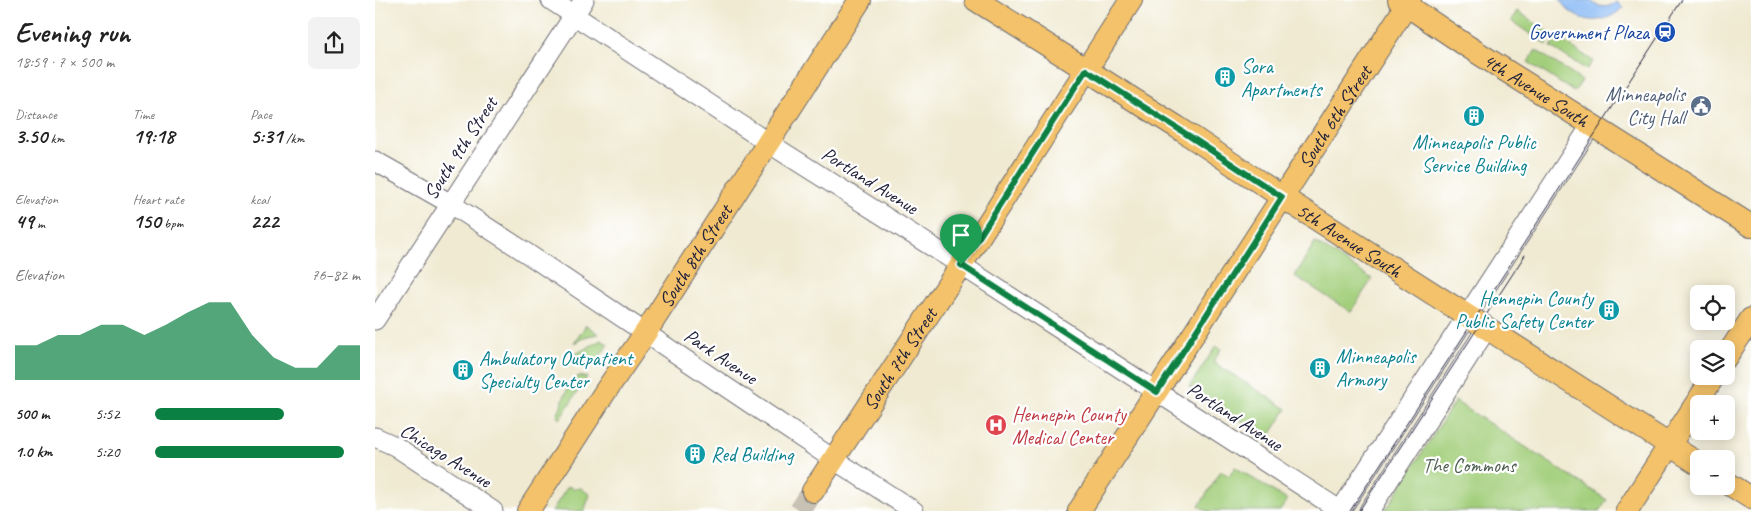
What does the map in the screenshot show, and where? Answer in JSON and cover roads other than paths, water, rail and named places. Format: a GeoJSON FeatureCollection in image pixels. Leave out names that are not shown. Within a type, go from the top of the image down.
{"type":"FeatureCollection","features":[{"type":"Feature","properties":{"kind":"main road","name":"South 8th Street"},"geometry":{"type":"LineString","coordinates":[[528,511],[860,0]]}},
{"type":"Feature","properties":{"kind":"main road","name":"5th Avenue South"},"geometry":{"type":"LineString","coordinates":[[976,0],[1690,458]]}},
{"type":"Feature","properties":{"kind":"main road","name":"South 7th Street"},"geometry":{"type":"LineString","coordinates":[[813,491],[1131,0]]}},
{"type":"Feature","properties":{"kind":"main road","name":"4th Avenue South"},"geometry":{"type":"LineString","coordinates":[[1405,2],[1467,46],[1751,226]]}},
{"type":"Feature","properties":{"kind":"main road","name":"South 6th Street"},"geometry":{"type":"LineString","coordinates":[[1079,511],[1282,197],[1405,2]]}},
{"type":"Feature","properties":{"kind":"main road"},"geometry":{"type":"LineString","coordinates":[[1735,343],[1751,319]]}},
{"type":"Feature","properties":{"kind":"main road"},"geometry":{"type":"LineString","coordinates":[[1627,511],[1708,385]]}},
{"type":"Feature","properties":{"kind":"main road"},"geometry":{"type":"LineString","coordinates":[[1735,488],[1751,498]]}},
{"type":"Feature","properties":{"kind":"street","name":"Portland Avenue"},"geometry":{"type":"LineString","coordinates":[[551,0],[579,7],[767,142],[1341,511]]}},
{"type":"Feature","properties":{"kind":"street","name":"South 9th Street"},"geometry":{"type":"LineString","coordinates":[[375,320],[579,7]]}},
{"type":"Feature","properties":{"kind":"street"},"geometry":{"type":"LineString","coordinates":[[1341,511],[1592,124]]}},
{"type":"Feature","properties":{"kind":"street","name":"Park Avenue"},"geometry":{"type":"LineString","coordinates":[[375,161],[451,204],[914,511]]}},
{"type":"Feature","properties":{"kind":"street"},"geometry":{"type":"LineString","coordinates":[[1369,511],[1487,328]]}},
{"type":"Feature","properties":{"kind":"street","name":"Chicago Avenue"},"geometry":{"type":"LineString","coordinates":[[375,438],[395,446],[493,511]]}},
{"type":"Feature","properties":{"kind":"water"},"geometry":{"type":"Polygon","coordinates":[[[1560,0],[1590,0],[1596,5],[1603,7],[1610,6],[1616,2],[1623,7],[1608,18],[1590,20],[1573,14],[1560,0]]]}},
{"type":"Feature","properties":{"kind":"tunnel"},"geometry":{"type":"LineString","coordinates":[[800,511],[813,491]]}},
{"type":"Feature","properties":{"kind":"tram line"},"geometry":{"type":"LineString","coordinates":[[1350,511],[1682,0]]}},
{"type":"Feature","properties":{"kind":"tram line"},"geometry":{"type":"LineString","coordinates":[[1359,511],[1525,255]]}},
{"type":"Feature","properties":{"kind":"place","name":"Government Plaza"},"geometry":{"type":"Point","coordinates":[1665,32]}},
{"type":"Feature","properties":{"kind":"place","name":"Sora Apartments"},"geometry":{"type":"Point","coordinates":[1225,77]}},
{"type":"Feature","properties":{"kind":"place","name":"Minneapolis City Hall"},"geometry":{"type":"Point","coordinates":[1701,106]}},
{"type":"Feature","properties":{"kind":"place","name":"Minneapolis Public Service Building"},"geometry":{"type":"Point","coordinates":[1474,116]}},
{"type":"Feature","properties":{"kind":"place","name":"Hennepin County Public Safety Center"},"geometry":{"type":"Point","coordinates":[1609,310]}},
{"type":"Feature","properties":{"kind":"place","name":"Minneapolis Armory"},"geometry":{"type":"Point","coordinates":[1320,368]}},
{"type":"Feature","properties":{"kind":"place","name":"Ambulatory Outpatient Specialty Center"},"geometry":{"type":"Point","coordinates":[463,370]}},
{"type":"Feature","properties":{"kind":"place","name":"Hennepin County Medical Center"},"geometry":{"type":"Point","coordinates":[996,425]}},
{"type":"Feature","properties":{"kind":"place","name":"Red Building"},"geometry":{"type":"Point","coordinates":[695,454]}},
{"type":"Feature","properties":{"kind":"park label","name":"The Commons"},"geometry":{"type":"Point","coordinates":[1469,465]}}]}
